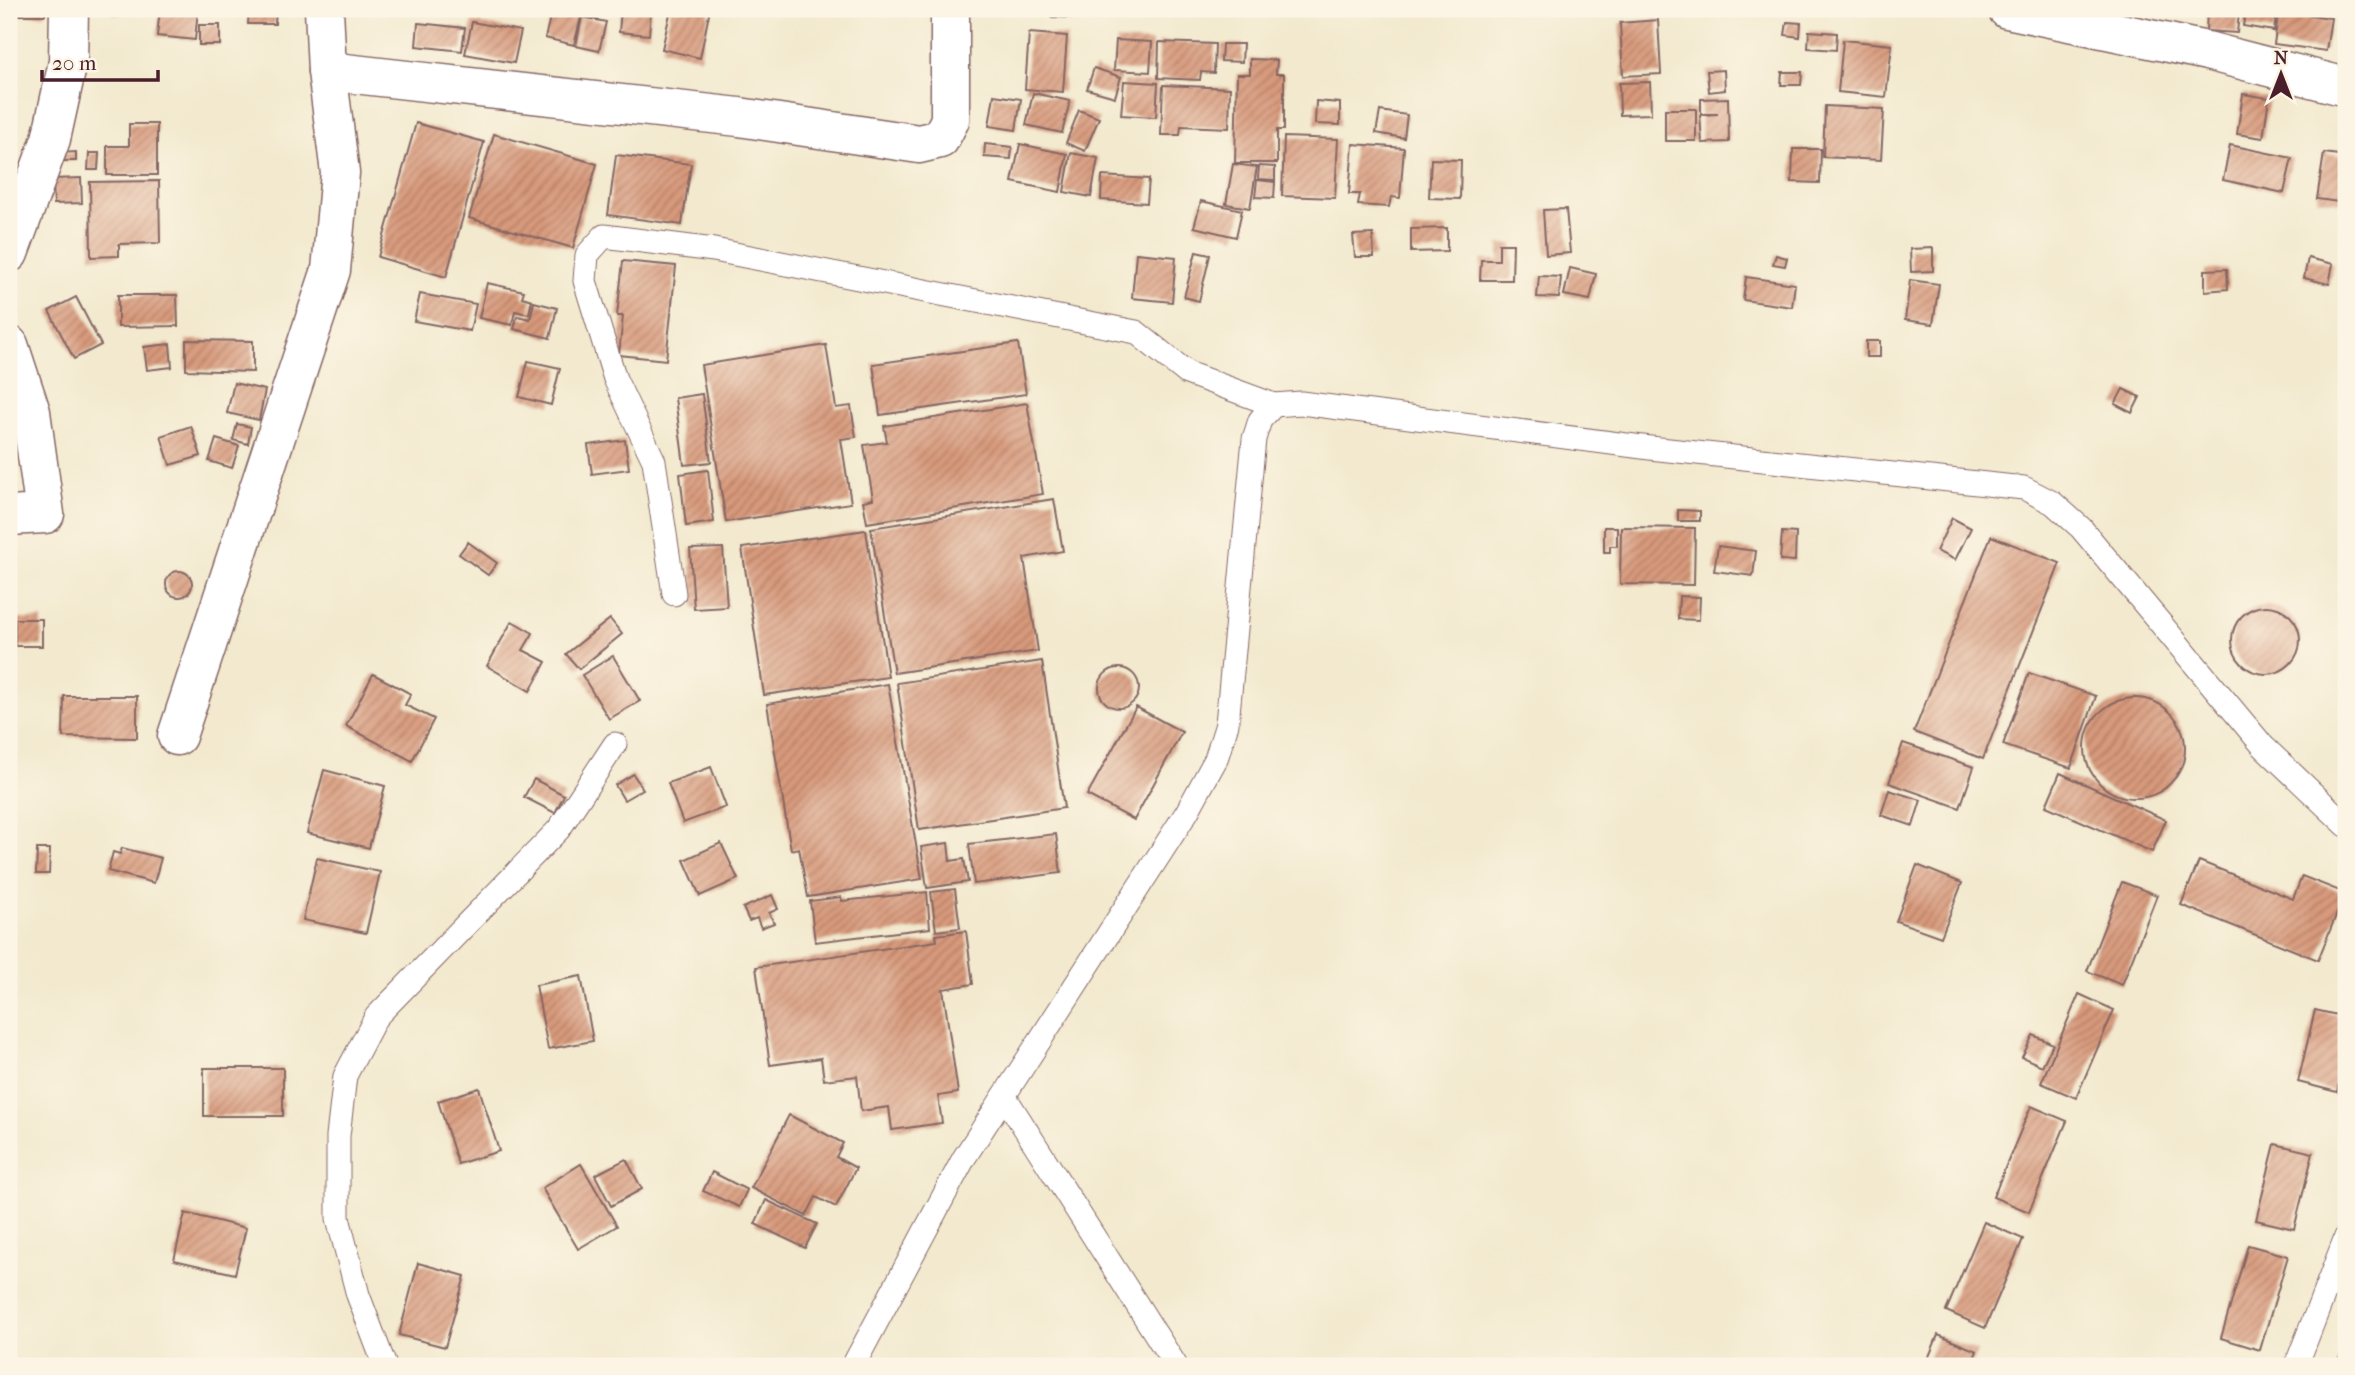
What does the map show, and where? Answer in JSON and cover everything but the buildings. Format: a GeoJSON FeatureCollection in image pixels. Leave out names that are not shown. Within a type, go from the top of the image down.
{"type":"FeatureCollection","features":[{"type":"Feature","properties":{"kind":"street"},"geometry":{"type":"LineString","coordinates":[[9,253],[51,139],[68,62],[69,9]]}},
{"type":"Feature","properties":{"kind":"street"},"geometry":{"type":"LineString","coordinates":[[177,736],[331,270],[340,173],[327,71],[324,9]]}},
{"type":"Feature","properties":{"kind":"street"},"geometry":{"type":"LineString","coordinates":[[327,71],[739,117],[919,144],[940,139],[950,120],[950,9]]}},
{"type":"Feature","properties":{"kind":"street"},"geometry":{"type":"LineString","coordinates":[[2007,9],[2207,51],[2346,87]]}},
{"type":"Feature","properties":{"kind":"street"},"geometry":{"type":"LineString","coordinates":[[9,345],[31,412],[45,514],[9,516]]}},
{"type":"Feature","properties":{"kind":"lane"},"geometry":{"type":"LineString","coordinates":[[674,594],[654,461],[615,379],[585,281],[587,255],[604,236],[714,250],[1136,332],[1187,373],[1274,405],[1301,403],[1650,448],[2024,488],[2053,503],[2081,528],[2263,746],[2346,825]]}},
{"type":"Feature","properties":{"kind":"lane"},"geometry":{"type":"LineString","coordinates":[[853,1366],[964,1158],[1187,812],[1223,741],[1254,439],[1260,420],[1274,405]]}},
{"type":"Feature","properties":{"kind":"lane"},"geometry":{"type":"LineString","coordinates":[[386,1366],[358,1295],[338,1218],[338,1136],[345,1076],[376,1017],[559,829],[615,744]]}},
{"type":"Feature","properties":{"kind":"lane"},"geometry":{"type":"LineString","coordinates":[[1005,1097],[1176,1366]]}},
{"type":"Feature","properties":{"kind":"lane"},"geometry":{"type":"LineString","coordinates":[[2296,1366],[2346,1237]]}}]}
